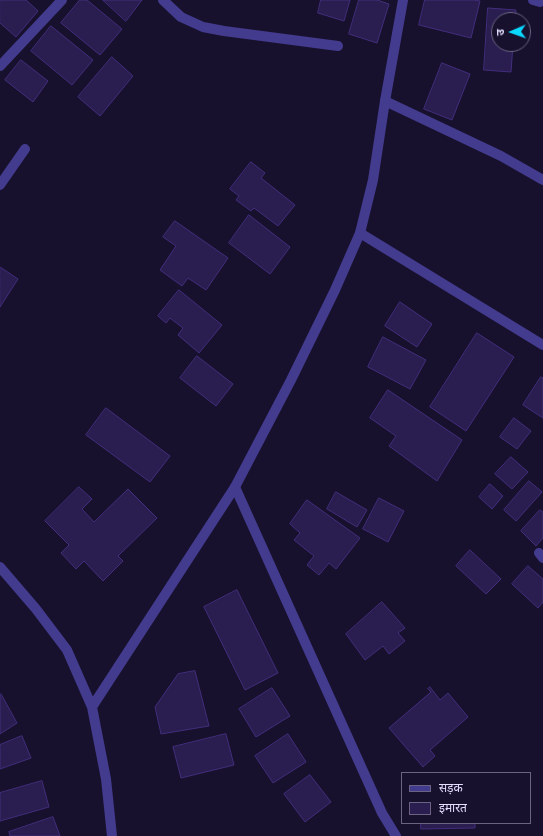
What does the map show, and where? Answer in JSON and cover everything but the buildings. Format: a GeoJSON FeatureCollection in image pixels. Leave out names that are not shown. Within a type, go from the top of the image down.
{"type":"FeatureCollection","features":[{"type":"Feature","properties":{"kind":"street"},"geometry":{"type":"LineString","coordinates":[[0,66],[62,0]]}},
{"type":"Feature","properties":{"kind":"street"},"geometry":{"type":"LineString","coordinates":[[163,0],[181,17],[203,27],[224,32],[338,46]]}},
{"type":"Feature","properties":{"kind":"street"},"geometry":{"type":"LineString","coordinates":[[92,707],[235,487],[291,380],[335,290],[360,233],[373,180],[403,0]]}},
{"type":"Feature","properties":{"kind":"street"},"geometry":{"type":"LineString","coordinates":[[385,101],[501,156],[543,180]]}},
{"type":"Feature","properties":{"kind":"street"},"geometry":{"type":"LineString","coordinates":[[0,185],[25,150]]}},
{"type":"Feature","properties":{"kind":"street"},"geometry":{"type":"LineString","coordinates":[[360,233],[543,345]]}},
{"type":"Feature","properties":{"kind":"street"},"geometry":{"type":"LineString","coordinates":[[235,487],[382,813],[396,836]]}},
{"type":"Feature","properties":{"kind":"street"},"geometry":{"type":"LineString","coordinates":[[0,567],[36,609],[67,650],[92,707],[106,779],[112,836]]}}]}
